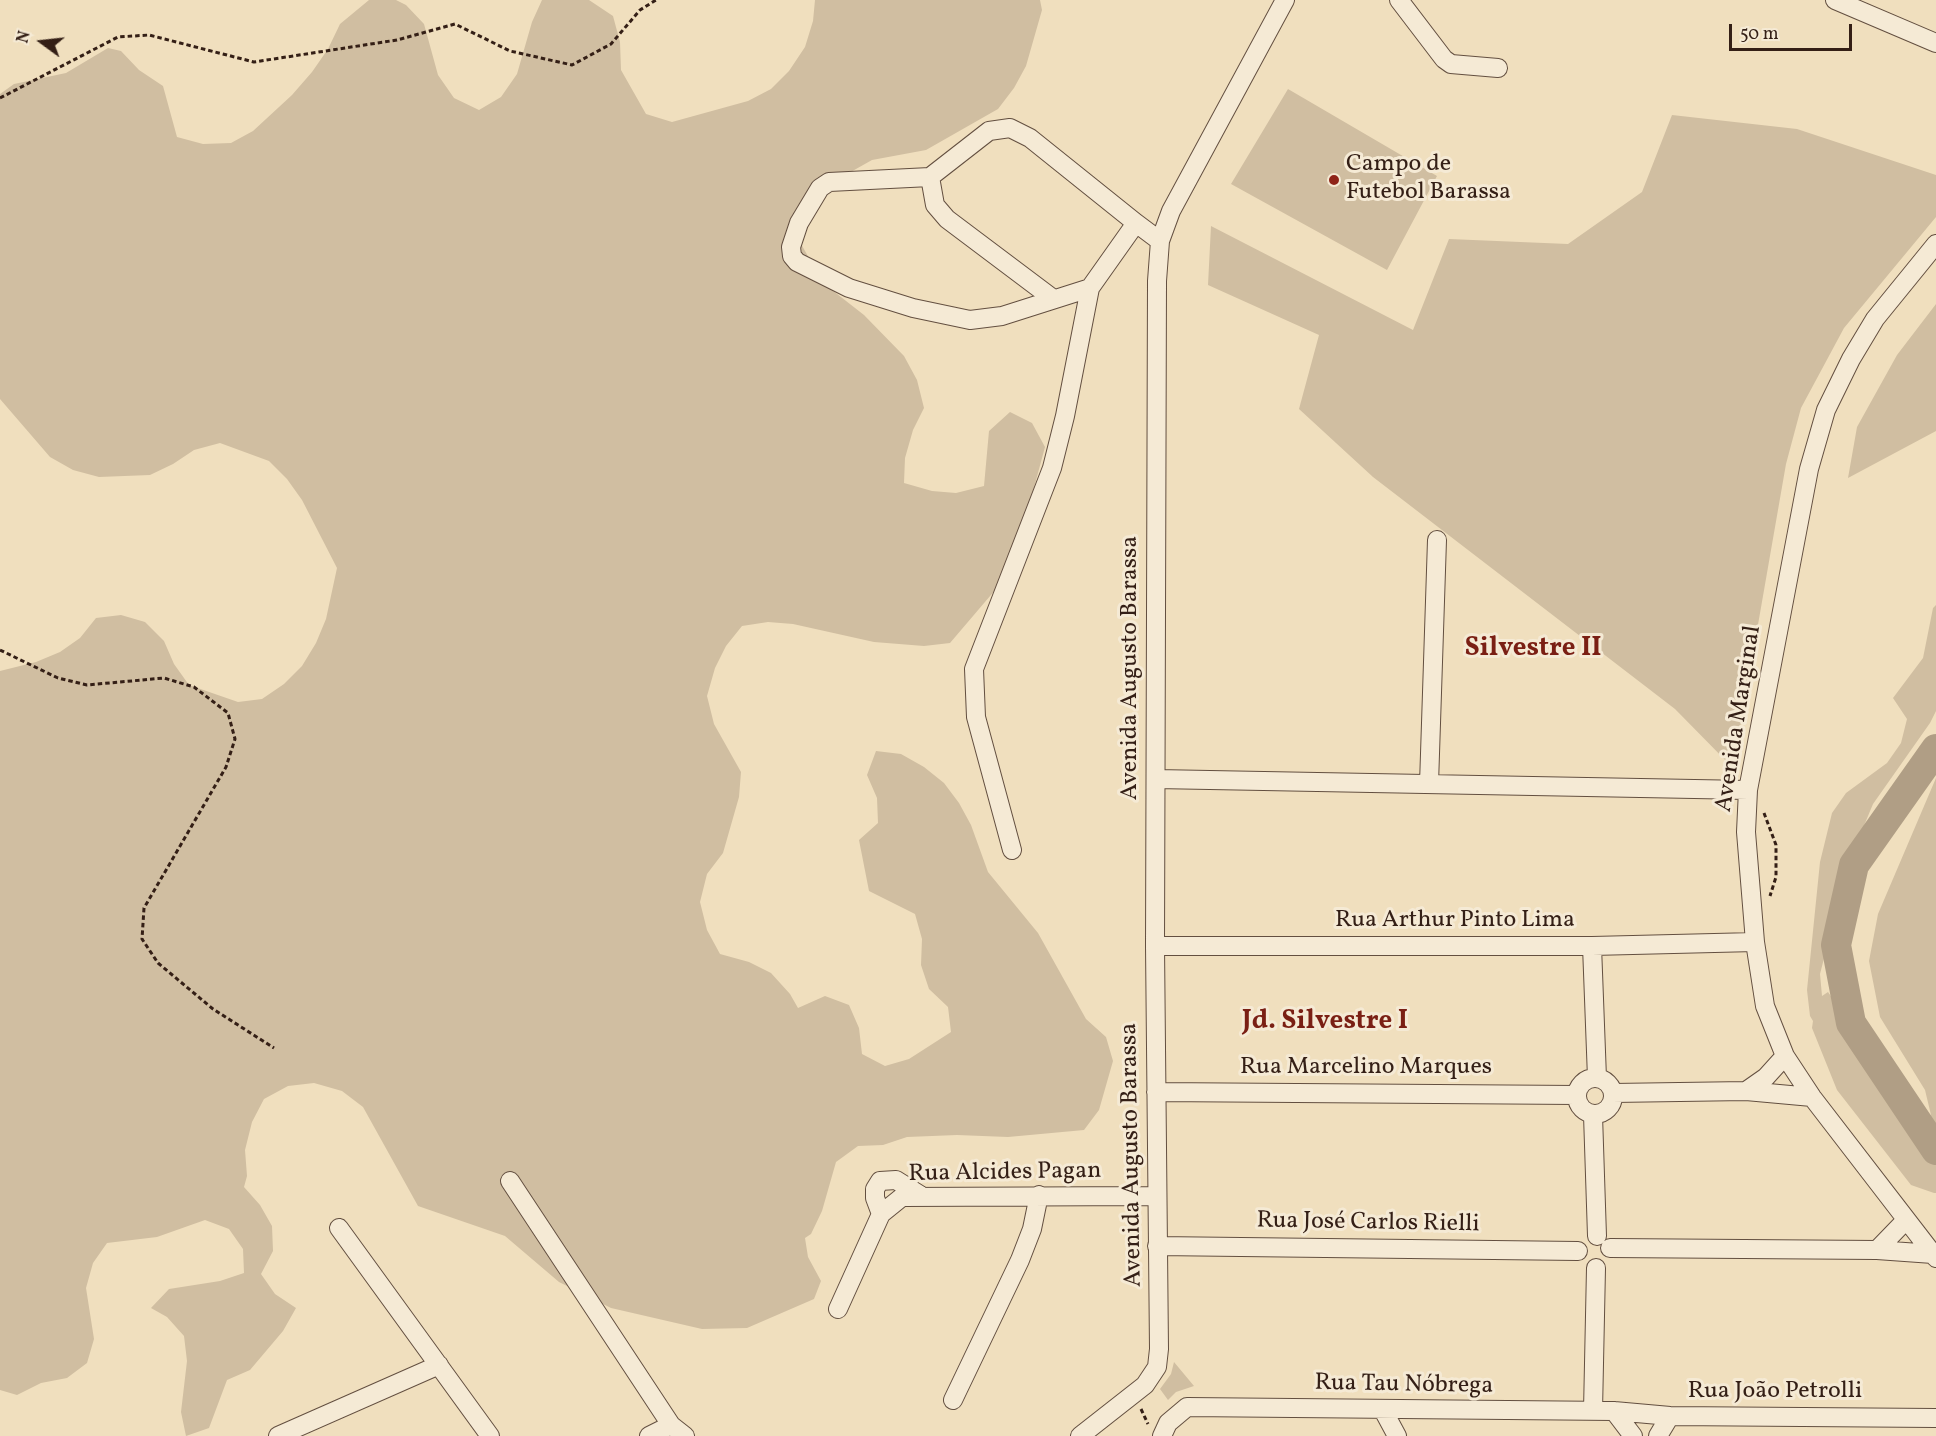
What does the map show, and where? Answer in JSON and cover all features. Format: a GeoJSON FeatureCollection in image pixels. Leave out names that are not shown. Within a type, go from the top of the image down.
{"type":"FeatureCollection","features":[{"type":"Feature","properties":{"kind":"street","name":"Avenida Augusto Barassa"},"geometry":{"type":"LineString","coordinates":[[1134,1393],[1145,1385],[1157,1367],[1159,1349],[1155,945],[1157,281],[1160,241],[1171,211],[1285,0]]}},
{"type":"Feature","properties":{"kind":"street"},"geometry":{"type":"LineString","coordinates":[[1399,0],[1444,60],[1451,64],[1498,68]]}},
{"type":"Feature","properties":{"kind":"street"},"geometry":{"type":"LineString","coordinates":[[1835,0],[1936,43]]}},
{"type":"Feature","properties":{"kind":"street"},"geometry":{"type":"LineString","coordinates":[[1090,288],[1052,298],[1002,316],[970,320],[913,308],[849,288],[797,262],[792,256],[791,248],[799,223],[820,188],[829,182],[930,177],[988,131],[1010,128],[1030,138],[1160,241]]}},
{"type":"Feature","properties":{"kind":"street"},"geometry":{"type":"LineString","coordinates":[[930,177],[934,205],[947,219],[1052,298]]}},
{"type":"Feature","properties":{"kind":"street"},"geometry":{"type":"LineString","coordinates":[[1012,850],[976,717],[974,669],[1052,468],[1065,416],[1090,288],[1136,223]]}},
{"type":"Feature","properties":{"kind":"street","name":"Avenida Marginal"},"geometry":{"type":"LineString","coordinates":[[1934,1256],[1812,1098],[1785,1056],[1766,1006],[1755,942],[1746,832],[1748,790],[1809,469],[1826,410],[1851,358],[1875,318],[1936,244]]}},
{"type":"Feature","properties":{"kind":"street"},"geometry":{"type":"LineString","coordinates":[[1429,784],[1437,540]]}},
{"type":"Feature","properties":{"kind":"street"},"geometry":{"type":"LineString","coordinates":[[1156,779],[1748,790]]}},
{"type":"Feature","properties":{"kind":"street","name":"Rua Arthur Pinto Lima"},"geometry":{"type":"LineString","coordinates":[[1155,945],[1592,946],[1755,942]]}},
{"type":"Feature","properties":{"kind":"street"},"geometry":{"type":"LineString","coordinates":[[1592,946],[1597,1078]]}},
{"type":"Feature","properties":{"kind":"street"},"geometry":{"type":"LineString","coordinates":[[1746,1091],[1766,1077],[1785,1056]]}},
{"type":"Feature","properties":{"kind":"street"},"geometry":{"type":"LineString","coordinates":[[1597,1078],[1610,1085],[1613,1093],[1611,1106],[1606,1111],[1593,1115],[1581,1108],[1576,1095],[1583,1082],[1597,1078]]}},
{"type":"Feature","properties":{"kind":"street"},"geometry":{"type":"LineString","coordinates":[[1613,1093],[1746,1091],[1812,1098]]}},
{"type":"Feature","properties":{"kind":"street","name":"Rua Marcelino Marques"},"geometry":{"type":"LineString","coordinates":[[1156,1092],[1576,1095]]}},
{"type":"Feature","properties":{"kind":"street"},"geometry":{"type":"LineString","coordinates":[[1593,1115],[1603,1242],[1609,1257],[1604,1264],[1596,1268],[1583,1264],[1578,1251],[1581,1243],[1588,1237],[1603,1242],[1877,1250],[1934,1256]]}},
{"type":"Feature","properties":{"kind":"street"},"geometry":{"type":"LineString","coordinates":[[838,1309],[886,1209],[874,1198],[880,1181],[896,1180],[920,1195]]}},
{"type":"Feature","properties":{"kind":"street"},"geometry":{"type":"LineString","coordinates":[[510,1181],[678,1431],[649,1436]]}},
{"type":"Feature","properties":{"kind":"street","name":"Rua Alcides Pagan"},"geometry":{"type":"LineString","coordinates":[[886,1209],[902,1197],[920,1195],[1156,1196]]}},
{"type":"Feature","properties":{"kind":"street"},"geometry":{"type":"LineString","coordinates":[[953,1400],[1020,1260],[1032,1229],[1039,1195]]}},
{"type":"Feature","properties":{"kind":"street"},"geometry":{"type":"LineString","coordinates":[[1877,1250],[1906,1220]]}},
{"type":"Feature","properties":{"kind":"street"},"geometry":{"type":"LineString","coordinates":[[339,1228],[490,1436]]}},
{"type":"Feature","properties":{"kind":"street","name":"Rua José Carlos Rielli"},"geometry":{"type":"LineString","coordinates":[[1157,1246],[1578,1251]]}},
{"type":"Feature","properties":{"kind":"street"},"geometry":{"type":"LineString","coordinates":[[1593,1411],[1596,1268]]}},
{"type":"Feature","properties":{"kind":"street"},"geometry":{"type":"LineString","coordinates":[[278,1436],[438,1365]]}},
{"type":"Feature","properties":{"kind":"street"},"geometry":{"type":"LineString","coordinates":[[1080,1436],[1134,1393]]}},
{"type":"Feature","properties":{"kind":"street","name":"Rua Tau Nóbrega"},"geometry":{"type":"LineString","coordinates":[[1160,1430],[1187,1407],[1614,1411]]}},
{"type":"Feature","properties":{"kind":"street"},"geometry":{"type":"LineString","coordinates":[[1383,1410],[1397,1436]]}},
{"type":"Feature","properties":{"kind":"street"},"geometry":{"type":"LineString","coordinates":[[1614,1411],[1633,1436]]}},
{"type":"Feature","properties":{"kind":"street","name":"Rua João Petrolli"},"geometry":{"type":"LineString","coordinates":[[1614,1411],[1670,1416],[1936,1418]]}},
{"type":"Feature","properties":{"kind":"street"},"geometry":{"type":"LineString","coordinates":[[1658,1436],[1670,1416]]}},
{"type":"Feature","properties":{"kind":"path"},"geometry":{"type":"LineString","coordinates":[[0,98],[118,37],[149,35],[254,62],[397,40],[454,24],[510,51],[572,64],[611,44],[640,10],[656,0]]}},
{"type":"Feature","properties":{"kind":"path"},"geometry":{"type":"LineString","coordinates":[[0,650],[58,678],[87,686],[164,678],[195,687],[228,713],[235,739],[226,767],[144,908],[142,939],[158,963],[213,1010],[273,1048]]}},
{"type":"Feature","properties":{"kind":"path"},"geometry":{"type":"LineString","coordinates":[[1765,802],[1764,813],[1776,845],[1776,877],[1769,897]]}},
{"type":"Feature","properties":{"kind":"path"},"geometry":{"type":"LineString","coordinates":[[1134,1393],[1160,1430]]}},
{"type":"Feature","properties":{"kind":"shaded area"},"geometry":{"type":"Polygon","coordinates":[[[369,0],[396,0],[406,5],[424,24],[438,75],[454,98],[479,110],[501,97],[517,74],[532,22],[542,0],[589,0],[613,16],[620,42],[621,70],[646,114],[672,122],[748,101],[771,89],[789,71],[805,47],[813,21],[815,0],[1040,0],[1042,10],[1026,66],[1014,88],[998,109],[926,150],[872,160],[824,187],[796,235],[823,283],[864,315],[904,356],[917,380],[924,408],[913,430],[905,458],[904,483],[932,491],[956,493],[984,486],[989,431],[1010,412],[1032,423],[1045,447],[1022,532],[1002,582],[950,643],[924,646],[874,642],[793,624],[768,622],[742,626],[726,646],[715,668],[707,696],[714,724],[741,772],[739,797],[723,853],[707,874],[700,902],[707,930],[720,954],[749,962],[771,973],[790,994],[798,1008],[825,996],[849,1005],[859,1028],[862,1054],[885,1066],[909,1059],[951,1032],[948,1007],[929,989],[921,965],[922,939],[915,914],[869,891],[859,840],[878,823],[877,798],[867,775],[876,751],[901,754],[924,767],[944,783],[959,803],[971,825],[988,872],[1038,933],[1086,1019],[1106,1037],[1113,1061],[1099,1110],[1084,1130],[1008,1137],[957,1135],[907,1137],[883,1145],[858,1146],[836,1162],[822,1211],[811,1234],[805,1238],[808,1257],[821,1281],[814,1299],[747,1328],[702,1329],[611,1308],[559,1282],[505,1236],[418,1206],[363,1107],[342,1091],[314,1083],[288,1086],[264,1099],[252,1122],[245,1150],[247,1176],[244,1187],[260,1205],[272,1226],[273,1251],[261,1274],[275,1294],[296,1308],[283,1331],[250,1370],[227,1380],[209,1428],[186,1436],[181,1412],[187,1361],[184,1336],[167,1317],[151,1308],[169,1289],[220,1281],[244,1273],[243,1249],[229,1229],[205,1220],[157,1237],[107,1243],[93,1263],[86,1288],[94,1339],[87,1363],[67,1378],[41,1383],[17,1395],[0,1390],[0,671],[36,662],[60,652],[80,638],[96,618],[121,615],[145,622],[164,641],[174,664],[189,685],[238,702],[262,699],[284,684],[302,666],[316,643],[326,619],[337,568],[302,500],[287,479],[269,461],[220,443],[194,450],[150,475],[99,477],[73,470],[50,457],[0,399],[0,94],[14,84],[66,73],[108,48],[121,51],[139,70],[163,86],[177,137],[203,144],[231,143],[253,131],[292,95],[328,49],[340,24],[369,0]]]}},
{"type":"Feature","properties":{"kind":"shaded area","name":"Campo de Futebol Barassa"},"geometry":{"type":"Polygon","coordinates":[[[1288,89],[1437,176],[1387,270],[1231,184],[1288,89]]]}},
{"type":"Feature","properties":{"kind":"shaded area"},"geometry":{"type":"Polygon","coordinates":[[[1672,115],[1797,129],[1936,175],[1936,217],[1844,328],[1801,408],[1786,464],[1733,768],[1675,709],[1373,477],[1299,409],[1319,335],[1208,285],[1211,226],[1413,330],[1449,239],[1568,244],[1642,192],[1672,115]]]}},
{"type":"Feature","properties":{"kind":"shaded area"},"geometry":{"type":"Polygon","coordinates":[[[1936,304],[1936,431],[1848,478],[1857,427],[1897,355],[1936,304]]]}},
{"type":"Feature","properties":{"kind":"shaded area"},"geometry":{"type":"Polygon","coordinates":[[[1936,605],[1936,711],[1873,804],[1845,876],[1820,974],[1822,996],[1828,992],[1890,1082],[1913,1108],[1931,1115],[1925,1090],[1880,1017],[1869,961],[1878,914],[1936,778],[1936,1193],[1934,1193],[1911,1185],[1837,1090],[1812,1028],[1813,1021],[1810,1016],[1807,990],[1820,862],[1832,813],[1846,793],[1887,763],[1901,743],[1907,719],[1893,698],[1923,658],[1933,608],[1936,605]]]}},
{"type":"Feature","properties":{"kind":"shaded area"},"geometry":{"type":"Polygon","coordinates":[[[1174,1362],[1194,1386],[1176,1392],[1168,1400],[1160,1389],[1171,1374],[1174,1362]]]}},
{"type":"Feature","properties":{"kind":"waterway"},"geometry":{"type":"LineString","coordinates":[[1936,749],[1854,865],[1836,945],[1851,1023],[1936,1150]]}},
{"type":"Feature","properties":{"kind":"place","name":"Campo de Futebol Barassa"},"geometry":{"type":"Point","coordinates":[1334,180]}},
{"type":"Feature","properties":{"kind":"district","name":"Silvestre II"},"geometry":{"type":"Point","coordinates":[1533,650]}},
{"type":"Feature","properties":{"kind":"district","name":"Jd. Silvestre I"},"geometry":{"type":"Point","coordinates":[1325,1023]}}]}
